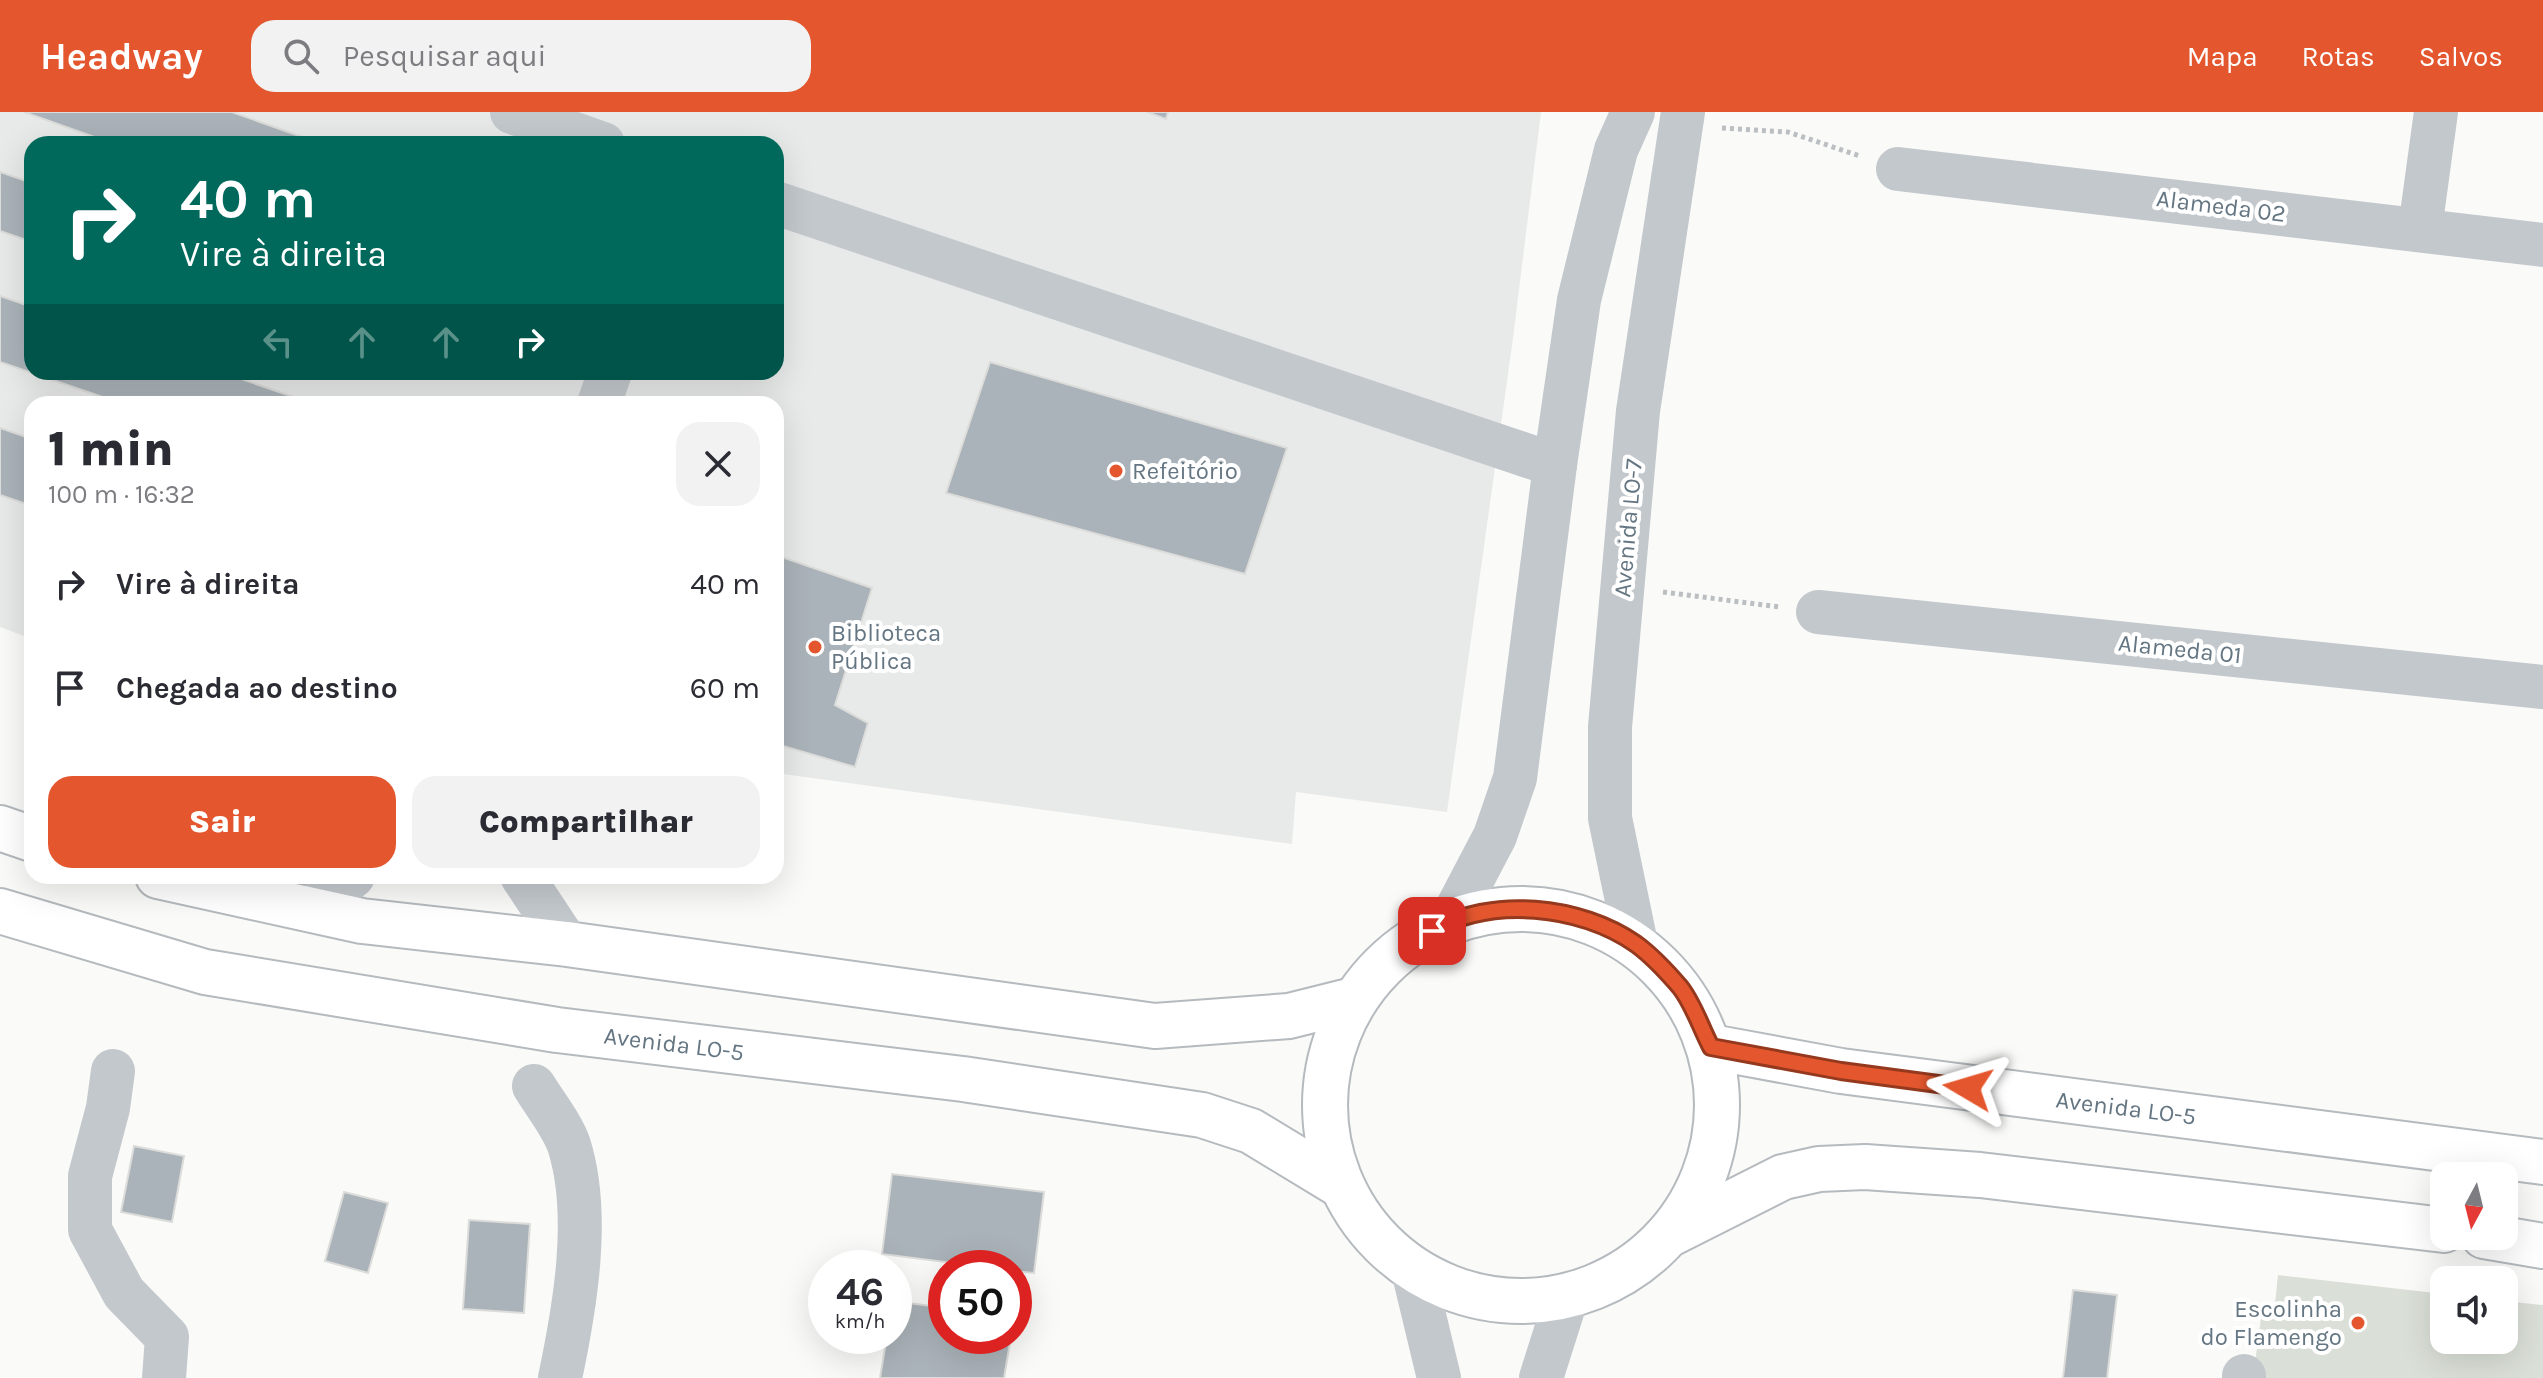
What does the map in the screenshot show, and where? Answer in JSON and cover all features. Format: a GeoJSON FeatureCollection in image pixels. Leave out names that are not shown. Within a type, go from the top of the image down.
{"type":"FeatureCollection","features":[{"type":"Feature","properties":{"kind":"main road"},"geometry":{"type":"LineString","coordinates":[[0,828],[24,836]]}},
{"type":"Feature","properties":{"kind":"main road"},"geometry":{"type":"LineString","coordinates":[[195,884],[362,921],[567,944],[1155,1026],[1289,1016],[1353,1000]]}},
{"type":"Feature","properties":{"kind":"main road"},"geometry":{"type":"LineString","coordinates":[[1672,1233],[1706,1177],[1720,1112],[1711,1047],[1682,989],[1636,944],[1578,915],[1514,908],[1451,920],[1395,952],[1353,1000],[1327,1060],[1323,1124],[1340,1185],[1376,1239],[1414,1274],[1492,1300],[1567,1296],[1621,1276],[1672,1233],[1783,1177],[1819,1169],[1865,1167],[1980,1175],[2430,1228]]}},
{"type":"Feature","properties":{"kind":"main road","name":"Avenida LO-5"},"geometry":{"type":"LineString","coordinates":[[0,911],[221,975],[557,1030],[963,1079],[1202,1115],[1251,1131],[1340,1185]]}},
{"type":"Feature","properties":{"kind":"main road","name":"Avenida LO-5"},"geometry":{"type":"LineString","coordinates":[[1711,1047],[1841,1071],[2543,1162]]}},
{"type":"Feature","properties":{"kind":"main road"},"geometry":{"type":"LineString","coordinates":[[2518,1242],[2543,1246]]}},
{"type":"Feature","properties":{"kind":"street"},"geometry":{"type":"LineString","coordinates":[[512,112],[580,136]]}},
{"type":"Feature","properties":{"kind":"street"},"geometry":{"type":"LineString","coordinates":[[1451,920],[1495,836],[1515,778],[1579,300],[1616,150],[1633,112]]}},
{"type":"Feature","properties":{"kind":"street"},"geometry":{"type":"LineString","coordinates":[[2420,229],[2436,112]]}},
{"type":"Feature","properties":{"kind":"street","name":"Avenida LO-7"},"geometry":{"type":"LineString","coordinates":[[1636,944],[1610,818],[1610,727],[1638,411],[1682,119]]}},
{"type":"Feature","properties":{"kind":"street","name":"Alameda 02"},"geometry":{"type":"LineString","coordinates":[[1898,169],[2543,245]]}},
{"type":"Feature","properties":{"kind":"street"},"geometry":{"type":"LineString","coordinates":[[784,206],[1555,465]]}},
{"type":"Feature","properties":{"kind":"street","name":"Alameda 01"},"geometry":{"type":"LineString","coordinates":[[1818,612],[2543,687]]}},
{"type":"Feature","properties":{"kind":"street"},"geometry":{"type":"LineString","coordinates":[[310,909],[343,884]]}},
{"type":"Feature","properties":{"kind":"street"},"geometry":{"type":"LineString","coordinates":[[527,884],[567,944]]}},
{"type":"Feature","properties":{"kind":"street"},"geometry":{"type":"LineString","coordinates":[[113,1071],[108,1108],[90,1176],[90,1230],[124,1293],[167,1337],[164,1378]]}},
{"type":"Feature","properties":{"kind":"street"},"geometry":{"type":"LineString","coordinates":[[534,1086],[568,1142],[576,1177],[580,1234],[568,1339],[560,1378]]}},
{"type":"Feature","properties":{"kind":"street"},"geometry":{"type":"LineString","coordinates":[[1414,1274],[1439,1378]]}},
{"type":"Feature","properties":{"kind":"street"},"geometry":{"type":"LineString","coordinates":[[1541,1378],[1567,1296]]}},
{"type":"Feature","properties":{"kind":"path"},"geometry":{"type":"LineString","coordinates":[[1682,119],[1788,132],[1898,169]]}},
{"type":"Feature","properties":{"kind":"path"},"geometry":{"type":"LineString","coordinates":[[1622,586],[1818,612]]}},
{"type":"Feature","properties":{"kind":"shaded area"},"geometry":{"type":"Polygon","coordinates":[[[0,112],[1541,112],[1447,812],[1296,792],[1292,844],[784,774],[784,396],[24,396],[24,636],[0,627],[0,112]]]}},
{"type":"Feature","properties":{"kind":"shaded area","name":"Escolinha do Flamengo"},"geometry":{"type":"Polygon","coordinates":[[[2278,1275],[2430,1292],[2430,1354],[2518,1354],[2518,1302],[2543,1305],[2543,1378],[2253,1378],[2263,1303],[2275,1304],[2278,1275]]]}},
{"type":"Feature","properties":{"kind":"building"},"geometry":{"type":"Polygon","coordinates":[[[24,112],[232,112],[300,136],[92,136],[24,112]]]}},
{"type":"Feature","properties":{"kind":"building"},"geometry":{"type":"Polygon","coordinates":[[[1147,112],[1168,112],[1166,119],[1147,112]]]}},
{"type":"Feature","properties":{"kind":"building"},"geometry":{"type":"Polygon","coordinates":[[[0,172],[24,180],[24,239],[0,231],[0,172]]]}},
{"type":"Feature","properties":{"kind":"building"},"geometry":{"type":"Polygon","coordinates":[[[0,296],[24,304],[24,370],[0,362],[0,296]]]}},
{"type":"Feature","properties":{"kind":"building","name":"Refeitório"},"geometry":{"type":"Polygon","coordinates":[[[990,362],[1287,448],[1245,574],[946,493],[990,362]]]}},
{"type":"Feature","properties":{"kind":"building"},"geometry":{"type":"Polygon","coordinates":[[[53,380],[244,380],[291,396],[100,396],[53,380]]]}},
{"type":"Feature","properties":{"kind":"building"},"geometry":{"type":"Polygon","coordinates":[[[0,428],[24,436],[24,503],[0,495],[0,428]]]}},
{"type":"Feature","properties":{"kind":"building","name":"Biblioteca Pública"},"geometry":{"type":"Polygon","coordinates":[[[784,558],[872,588],[835,705],[868,723],[855,767],[784,746],[784,558]]]}},
{"type":"Feature","properties":{"kind":"building"},"geometry":{"type":"Polygon","coordinates":[[[134,1146],[184,1156],[172,1222],[121,1212],[134,1146]]]}},
{"type":"Feature","properties":{"kind":"building"},"geometry":{"type":"Polygon","coordinates":[[[892,1174],[1044,1192],[1034,1273],[1032,1250],[928,1250],[928,1260],[912,1258],[912,1250],[882,1250],[892,1174]]]}},
{"type":"Feature","properties":{"kind":"building"},"geometry":{"type":"Polygon","coordinates":[[[344,1192],[388,1203],[368,1273],[325,1261],[344,1192]]]}},
{"type":"Feature","properties":{"kind":"building"},"geometry":{"type":"Polygon","coordinates":[[[469,1220],[530,1224],[524,1313],[463,1309],[469,1220]]]}},
{"type":"Feature","properties":{"kind":"building"},"geometry":{"type":"Polygon","coordinates":[[[2073,1290],[2117,1295],[2107,1378],[2063,1378],[2073,1290]]]}},
{"type":"Feature","properties":{"kind":"building"},"geometry":{"type":"Polygon","coordinates":[[[912,1303],[928,1306],[928,1354],[1008,1354],[1004,1378],[880,1378],[884,1354],[912,1354],[912,1303]]]}},
{"type":"Feature","properties":{"kind":"place","name":"Refeitório"},"geometry":{"type":"Point","coordinates":[1116,471]}},
{"type":"Feature","properties":{"kind":"place","name":"Biblioteca Pública"},"geometry":{"type":"Point","coordinates":[815,647]}},
{"type":"Feature","properties":{"kind":"place","name":"Escolinha do Flamengo"},"geometry":{"type":"Point","coordinates":[2358,1323]}},
{"type":"Feature","properties":{"kind":"route"},"geometry":{"type":"LineString","coordinates":[[1432,931],[1451,920],[1514,908],[1578,915],[1636,944],[1682,989],[1711,1047],[1841,1071],[1968,1088]]}}]}
